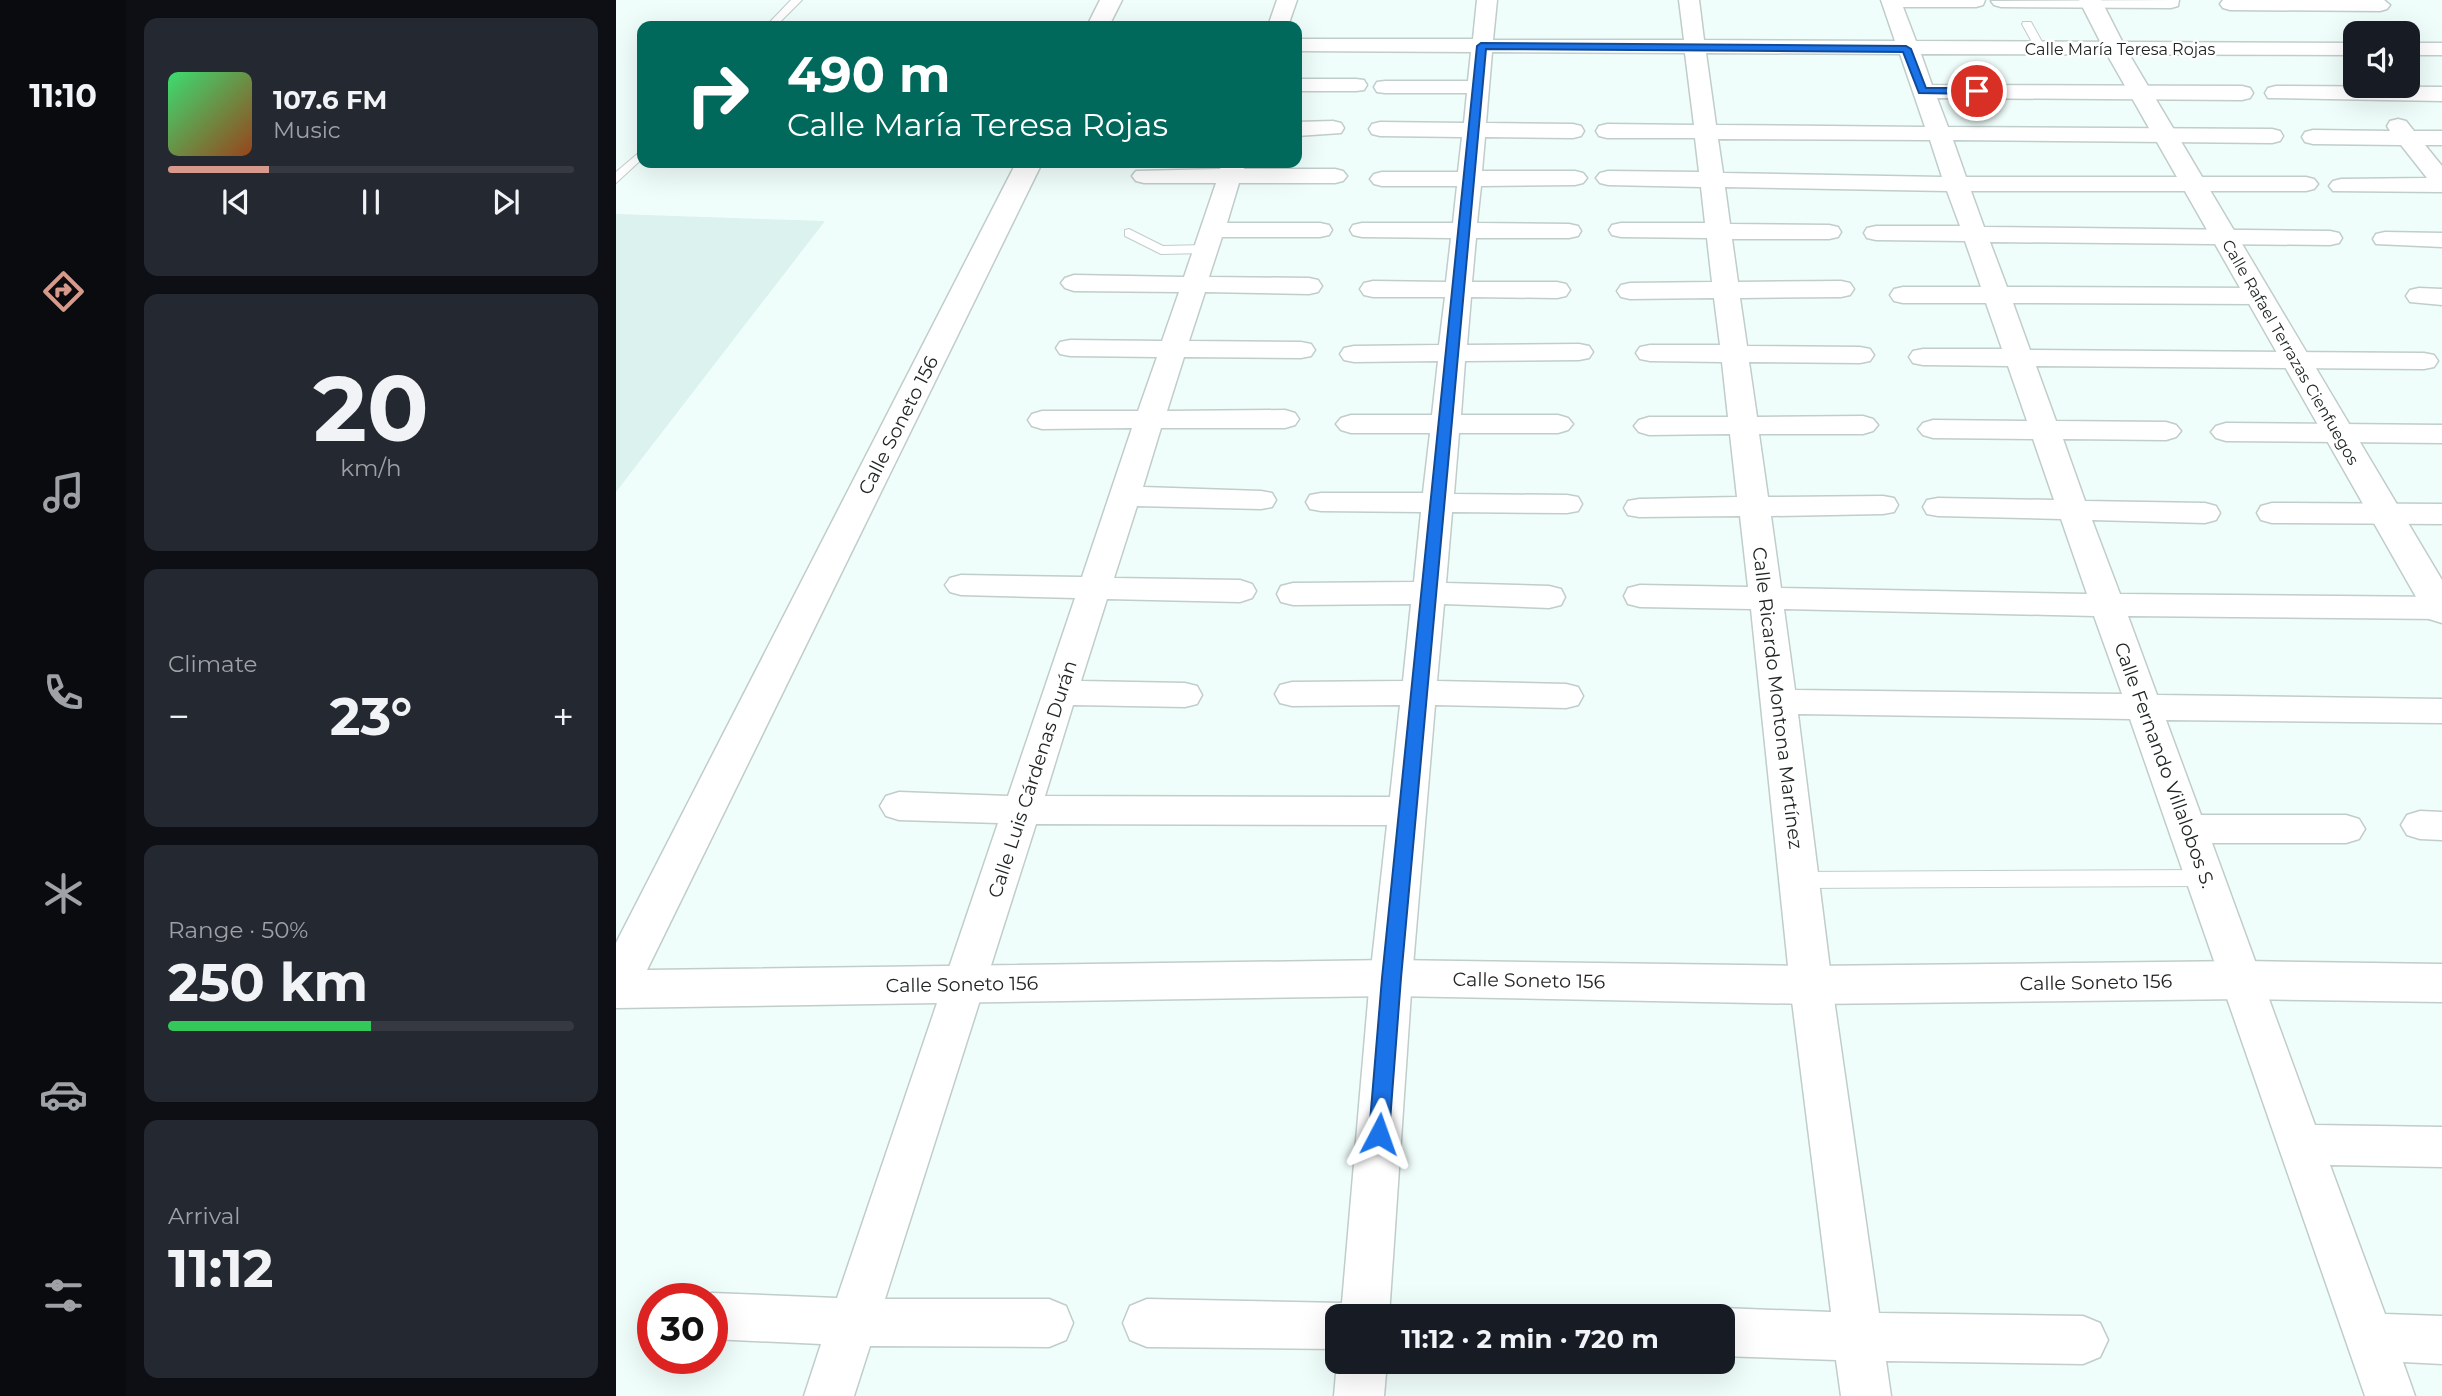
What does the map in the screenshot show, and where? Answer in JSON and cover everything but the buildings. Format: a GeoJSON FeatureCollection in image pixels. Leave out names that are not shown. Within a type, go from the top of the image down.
{"type":"FeatureCollection","features":[{"type":"Feature","properties":{"kind":"street"},"geometry":{"type":"LineString","coordinates":[[1100,21],[1111,0]]}},
{"type":"Feature","properties":{"kind":"street"},"geometry":{"type":"LineString","coordinates":[[1280,21],[1287,0]]}},
{"type":"Feature","properties":{"kind":"street"},"geometry":{"type":"LineString","coordinates":[[1366,1304],[1391,978],[1487,0]]}},
{"type":"Feature","properties":{"kind":"street","name":"Calle Ricardo Montona Martínez"},"geometry":{"type":"LineString","coordinates":[[1689,0],[1779,702],[1811,985],[1866,1396]]}},
{"type":"Feature","properties":{"kind":"street"},"geometry":{"type":"LineString","coordinates":[[1891,0],[1976,1]]}},
{"type":"Feature","properties":{"kind":"street","name":"Calle Fernando Villalobos S."},"geometry":{"type":"LineString","coordinates":[[1891,0],[1906,49],[2244,980],[2390,1396]]}},
{"type":"Feature","properties":{"kind":"street"},"geometry":{"type":"LineString","coordinates":[[2001,1],[2171,2]]}},
{"type":"Feature","properties":{"kind":"street","name":"Calle Rafael Terrazas Cienfuegos"},"geometry":{"type":"LineString","coordinates":[[2090,1],[2115,49],[2441,609]]}},
{"type":"Feature","properties":{"kind":"street"},"geometry":{"type":"LineString","coordinates":[[2230,4],[2299,2],[2380,5]]}},
{"type":"Feature","properties":{"kind":"street"},"geometry":{"type":"LineString","coordinates":[[2299,2],[2343,51]]}},
{"type":"Feature","properties":{"kind":"street"},"geometry":{"type":"LineString","coordinates":[[1729,47],[1752,33],[1791,28],[1839,33],[1871,48]]}},
{"type":"Feature","properties":{"kind":"street"},"geometry":{"type":"LineString","coordinates":[[1302,45],[1729,47],[1760,60],[1800,66],[1840,62],[1871,48]]}},
{"type":"Feature","properties":{"kind":"street","name":"Calle María Teresa Rojas"},"geometry":{"type":"LineString","coordinates":[[1871,48],[2343,54]]}},
{"type":"Feature","properties":{"kind":"street"},"geometry":{"type":"LineString","coordinates":[[2420,49],[2442,49]]}},
{"type":"Feature","properties":{"kind":"street"},"geometry":{"type":"LineString","coordinates":[[1302,85],[1356,85]]}},
{"type":"Feature","properties":{"kind":"street"},"geometry":{"type":"LineString","coordinates":[[1385,87],[1478,87]]}},
{"type":"Feature","properties":{"kind":"street"},"geometry":{"type":"LineString","coordinates":[[1922,91],[2242,93]]}},
{"type":"Feature","properties":{"kind":"street"},"geometry":{"type":"LineString","coordinates":[[2276,93],[2343,91]]}},
{"type":"Feature","properties":{"kind":"street"},"geometry":{"type":"LineString","coordinates":[[2420,93],[2442,94]]}},
{"type":"Feature","properties":{"kind":"street"},"geometry":{"type":"LineString","coordinates":[[2376,98],[2442,183]]}},
{"type":"Feature","properties":{"kind":"street"},"geometry":{"type":"LineString","coordinates":[[1302,129],[1333,128]]}},
{"type":"Feature","properties":{"kind":"street"},"geometry":{"type":"LineString","coordinates":[[1380,129],[1573,131]]}},
{"type":"Feature","properties":{"kind":"street"},"geometry":{"type":"LineString","coordinates":[[1606,131],[1706,134],[2272,136]]}},
{"type":"Feature","properties":{"kind":"street"},"geometry":{"type":"LineString","coordinates":[[2313,137],[2442,138]]}},
{"type":"Feature","properties":{"kind":"street","name":"Calle Soneto 156"},"geometry":{"type":"LineString","coordinates":[[1026,168],[616,988],[1391,978],[1811,985],[2244,980],[2442,983]]}},
{"type":"Feature","properties":{"kind":"street"},"geometry":{"type":"LineString","coordinates":[[1144,176],[1231,170],[1335,176]]}},
{"type":"Feature","properties":{"kind":"street","name":"Calle Luis Cárdenas Durán"},"geometry":{"type":"LineString","coordinates":[[829,1396],[1231,170]]}},
{"type":"Feature","properties":{"kind":"street"},"geometry":{"type":"LineString","coordinates":[[1382,178],[1576,178]]}},
{"type":"Feature","properties":{"kind":"street"},"geometry":{"type":"LineString","coordinates":[[1608,178],[1712,182],[2306,184]]}},
{"type":"Feature","properties":{"kind":"street"},"geometry":{"type":"LineString","coordinates":[[2341,186],[2442,183]]}},
{"type":"Feature","properties":{"kind":"street"},"geometry":{"type":"LineString","coordinates":[[1208,239],[1320,230]]}},
{"type":"Feature","properties":{"kind":"street"},"geometry":{"type":"LineString","coordinates":[[1362,230],[1569,231]]}},
{"type":"Feature","properties":{"kind":"street"},"geometry":{"type":"LineString","coordinates":[[1621,230],[1829,232]]}},
{"type":"Feature","properties":{"kind":"street"},"geometry":{"type":"LineString","coordinates":[[1875,233],[2330,238]]}},
{"type":"Feature","properties":{"kind":"street"},"geometry":{"type":"LineString","coordinates":[[2385,239],[2442,240]]}},
{"type":"Feature","properties":{"kind":"street"},"geometry":{"type":"LineString","coordinates":[[1074,283],[1309,286]]}},
{"type":"Feature","properties":{"kind":"street"},"geometry":{"type":"LineString","coordinates":[[1373,289],[1556,290]]}},
{"type":"Feature","properties":{"kind":"street"},"geometry":{"type":"LineString","coordinates":[[1630,291],[1841,289]]}},
{"type":"Feature","properties":{"kind":"street"},"geometry":{"type":"LineString","coordinates":[[1903,295],[2259,296]]}},
{"type":"Feature","properties":{"kind":"street"},"geometry":{"type":"LineString","coordinates":[[1070,348],[1301,350]]}},
{"type":"Feature","properties":{"kind":"street"},"geometry":{"type":"LineString","coordinates":[[1354,354],[1579,352]]}},
{"type":"Feature","properties":{"kind":"street"},"geometry":{"type":"LineString","coordinates":[[1650,353],[1860,355]]}},
{"type":"Feature","properties":{"kind":"street"},"geometry":{"type":"LineString","coordinates":[[1923,356],[2424,361]]}},
{"type":"Feature","properties":{"kind":"street"},"geometry":{"type":"LineString","coordinates":[[1042,420],[1285,419]]}},
{"type":"Feature","properties":{"kind":"street"},"geometry":{"type":"LineString","coordinates":[[1351,424],[1558,424]]}},
{"type":"Feature","properties":{"kind":"street"},"geometry":{"type":"LineString","coordinates":[[1648,426],[1863,425]]}},
{"type":"Feature","properties":{"kind":"street"},"geometry":{"type":"LineString","coordinates":[[1933,429],[2166,431]]}},
{"type":"Feature","properties":{"kind":"street"},"geometry":{"type":"LineString","coordinates":[[2226,432],[2442,434]]}},
{"type":"Feature","properties":{"kind":"street"},"geometry":{"type":"LineString","coordinates":[[1124,496],[1261,500]]}},
{"type":"Feature","properties":{"kind":"street"},"geometry":{"type":"LineString","coordinates":[[1321,502],[1567,504]]}},
{"type":"Feature","properties":{"kind":"street"},"geometry":{"type":"LineString","coordinates":[[1639,508],[1883,505]]}},
{"type":"Feature","properties":{"kind":"street"},"geometry":{"type":"LineString","coordinates":[[1938,507],[2205,513]]}},
{"type":"Feature","properties":{"kind":"street"},"geometry":{"type":"LineString","coordinates":[[2272,513],[2442,514]]}},
{"type":"Feature","properties":{"kind":"street"},"geometry":{"type":"LineString","coordinates":[[961,585],[1240,591]]}},
{"type":"Feature","properties":{"kind":"street"},"geometry":{"type":"LineString","coordinates":[[1293,594],[1428,593],[1549,597]]}},
{"type":"Feature","properties":{"kind":"street"},"geometry":{"type":"LineString","coordinates":[[1640,596],[2441,609]]}},
{"type":"Feature","properties":{"kind":"street"},"geometry":{"type":"LineString","coordinates":[[1060,693],[1185,695]]}},
{"type":"Feature","properties":{"kind":"street"},"geometry":{"type":"LineString","coordinates":[[1293,694],[1566,696]]}},
{"type":"Feature","properties":{"kind":"street"},"geometry":{"type":"LineString","coordinates":[[1779,702],[2442,711]]}},
{"type":"Feature","properties":{"kind":"street"},"geometry":{"type":"LineString","coordinates":[[900,806],[1022,810],[1408,811]]}},
{"type":"Feature","properties":{"kind":"street"},"geometry":{"type":"LineString","coordinates":[[2189,829],[2346,829]]}},
{"type":"Feature","properties":{"kind":"street"},"geometry":{"type":"LineString","coordinates":[[2302,1146],[2442,1147]]}},
{"type":"Feature","properties":{"kind":"street"},"geometry":{"type":"LineString","coordinates":[[728,1317],[853,1322],[1049,1323]]}},
{"type":"Feature","properties":{"kind":"street"},"geometry":{"type":"LineString","coordinates":[[1147,1323],[1325,1325]]}},
{"type":"Feature","properties":{"kind":"street"},"geometry":{"type":"LineString","coordinates":[[1735,1332],[2083,1340]]}},
{"type":"Feature","properties":{"kind":"street"},"geometry":{"type":"LineString","coordinates":[[2370,1337],[2442,1340]]}},
{"type":"Feature","properties":{"kind":"street"},"geometry":{"type":"LineString","coordinates":[[1359,1396],[1361,1374]]}},
{"type":"Feature","properties":{"kind":"lane"},"geometry":{"type":"LineString","coordinates":[[776,21],[797,0]]}},
{"type":"Feature","properties":{"kind":"lane"},"geometry":{"type":"LineString","coordinates":[[2027,24],[2040,49]]}},
{"type":"Feature","properties":{"kind":"lane"},"geometry":{"type":"LineString","coordinates":[[616,179],[637,158]]}},
{"type":"Feature","properties":{"kind":"lane"},"geometry":{"type":"LineString","coordinates":[[1129,233],[1161,250],[1208,239]]}},
{"type":"Feature","properties":{"kind":"lane"},"geometry":{"type":"LineString","coordinates":[[1800,880],[2206,878]]}},
{"type":"Feature","properties":{"kind":"shaded area"},"geometry":{"type":"Polygon","coordinates":[[[616,214],[825,221],[616,492],[616,214]]]}},
{"type":"Feature","properties":{"kind":"route"},"geometry":{"type":"LineString","coordinates":[[1379,1134],[1391,978],[1481,46],[1906,49],[1922,91],[1977,91]]}}]}
